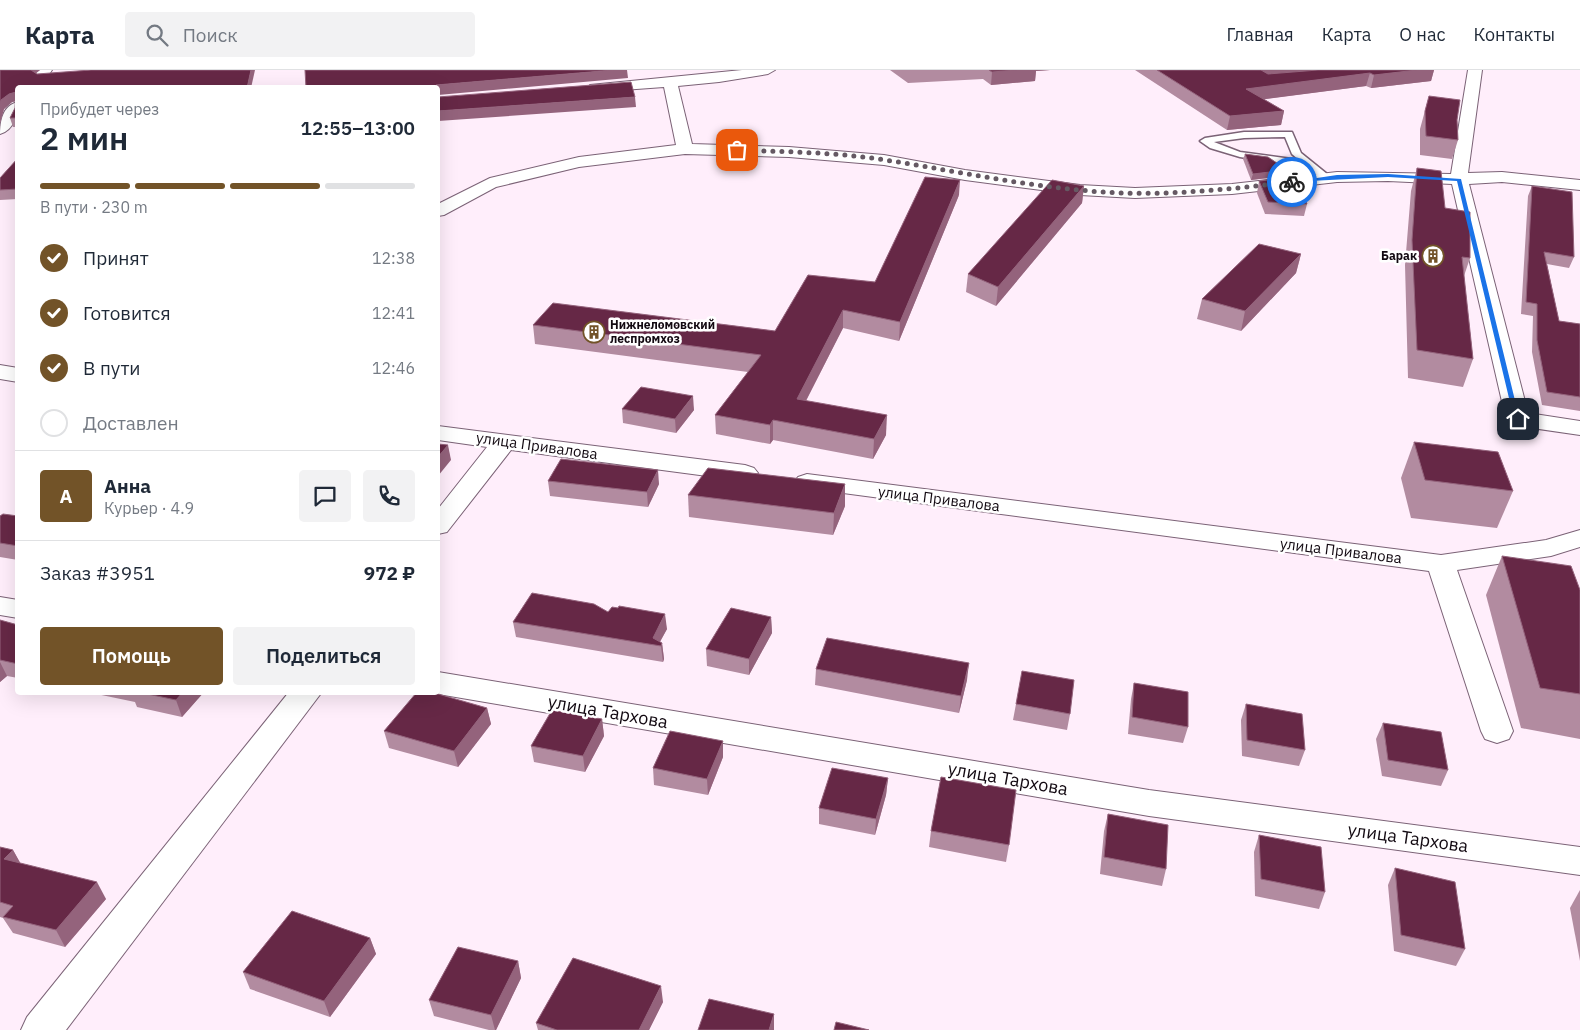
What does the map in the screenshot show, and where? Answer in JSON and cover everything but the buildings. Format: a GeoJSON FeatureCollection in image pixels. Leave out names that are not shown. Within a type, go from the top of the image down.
{"type":"FeatureCollection","features":[{"type":"Feature","properties":{"kind":"street"},"geometry":{"type":"LineString","coordinates":[[585,89],[738,76],[768,70]]}},
{"type":"Feature","properties":{"kind":"street"},"geometry":{"type":"LineString","coordinates":[[1475,70],[1459,179],[1518,419],[1580,428]]}},
{"type":"Feature","properties":{"kind":"street"},"geometry":{"type":"LineString","coordinates":[[39,78],[58,75]]}},
{"type":"Feature","properties":{"kind":"street"},"geometry":{"type":"LineString","coordinates":[[670,82],[685,149]]}},
{"type":"Feature","properties":{"kind":"street"},"geometry":{"type":"LineString","coordinates":[[0,129],[15,110]]}},
{"type":"Feature","properties":{"kind":"street"},"geometry":{"type":"LineString","coordinates":[[0,137],[15,135]]}},
{"type":"Feature","properties":{"kind":"street"},"geometry":{"type":"LineString","coordinates":[[440,210],[490,184],[579,162],[685,149],[797,153],[884,160],[965,174],[1080,190],[1135,194],[1232,189],[1327,178],[1388,176],[1459,179],[1502,177],[1580,185]]}},
{"type":"Feature","properties":{"kind":"street"},"geometry":{"type":"LineString","coordinates":[[0,372],[15,374]]}},
{"type":"Feature","properties":{"kind":"street","name":"улица Привалова"},"geometry":{"type":"LineString","coordinates":[[440,433],[1441,564],[1551,548],[1580,538]]}},
{"type":"Feature","properties":{"kind":"street"},"geometry":{"type":"LineString","coordinates":[[440,523],[504,442]]}},
{"type":"Feature","properties":{"kind":"street"},"geometry":{"type":"LineString","coordinates":[[1441,564],[1498,731]]}},
{"type":"Feature","properties":{"kind":"street"},"geometry":{"type":"LineString","coordinates":[[0,606],[15,608]]}},
{"type":"Feature","properties":{"kind":"street","name":"улица Тархова"},"geometry":{"type":"LineString","coordinates":[[440,683],[1149,803],[1580,861]]}},
{"type":"Feature","properties":{"kind":"street"},"geometry":{"type":"LineString","coordinates":[[42,1030],[305,695]]}},
{"type":"Feature","properties":{"kind":"lane"},"geometry":{"type":"LineString","coordinates":[[1311,165],[1235,154],[1212,147],[1205,141],[1244,135],[1289,134],[1297,154],[1311,165],[1327,178]]}},
{"type":"Feature","properties":{"kind":"way so far"},"geometry":{"type":"LineString","coordinates":[[737,150],[839,155],[884,160],[965,174],[1080,190],[1135,194],[1208,191],[1292,182]]}},
{"type":"Feature","properties":{"kind":"place","name":"Барак"},"geometry":{"type":"Point","coordinates":[1433,256]}},
{"type":"Feature","properties":{"kind":"place","name":"Нижнеломовский леспромхоз"},"geometry":{"type":"Point","coordinates":[594,332]}},
{"type":"Feature","properties":{"kind":"route"},"geometry":{"type":"LineString","coordinates":[[1292,182],[1337,177],[1388,176],[1459,179],[1518,419]]}}]}
